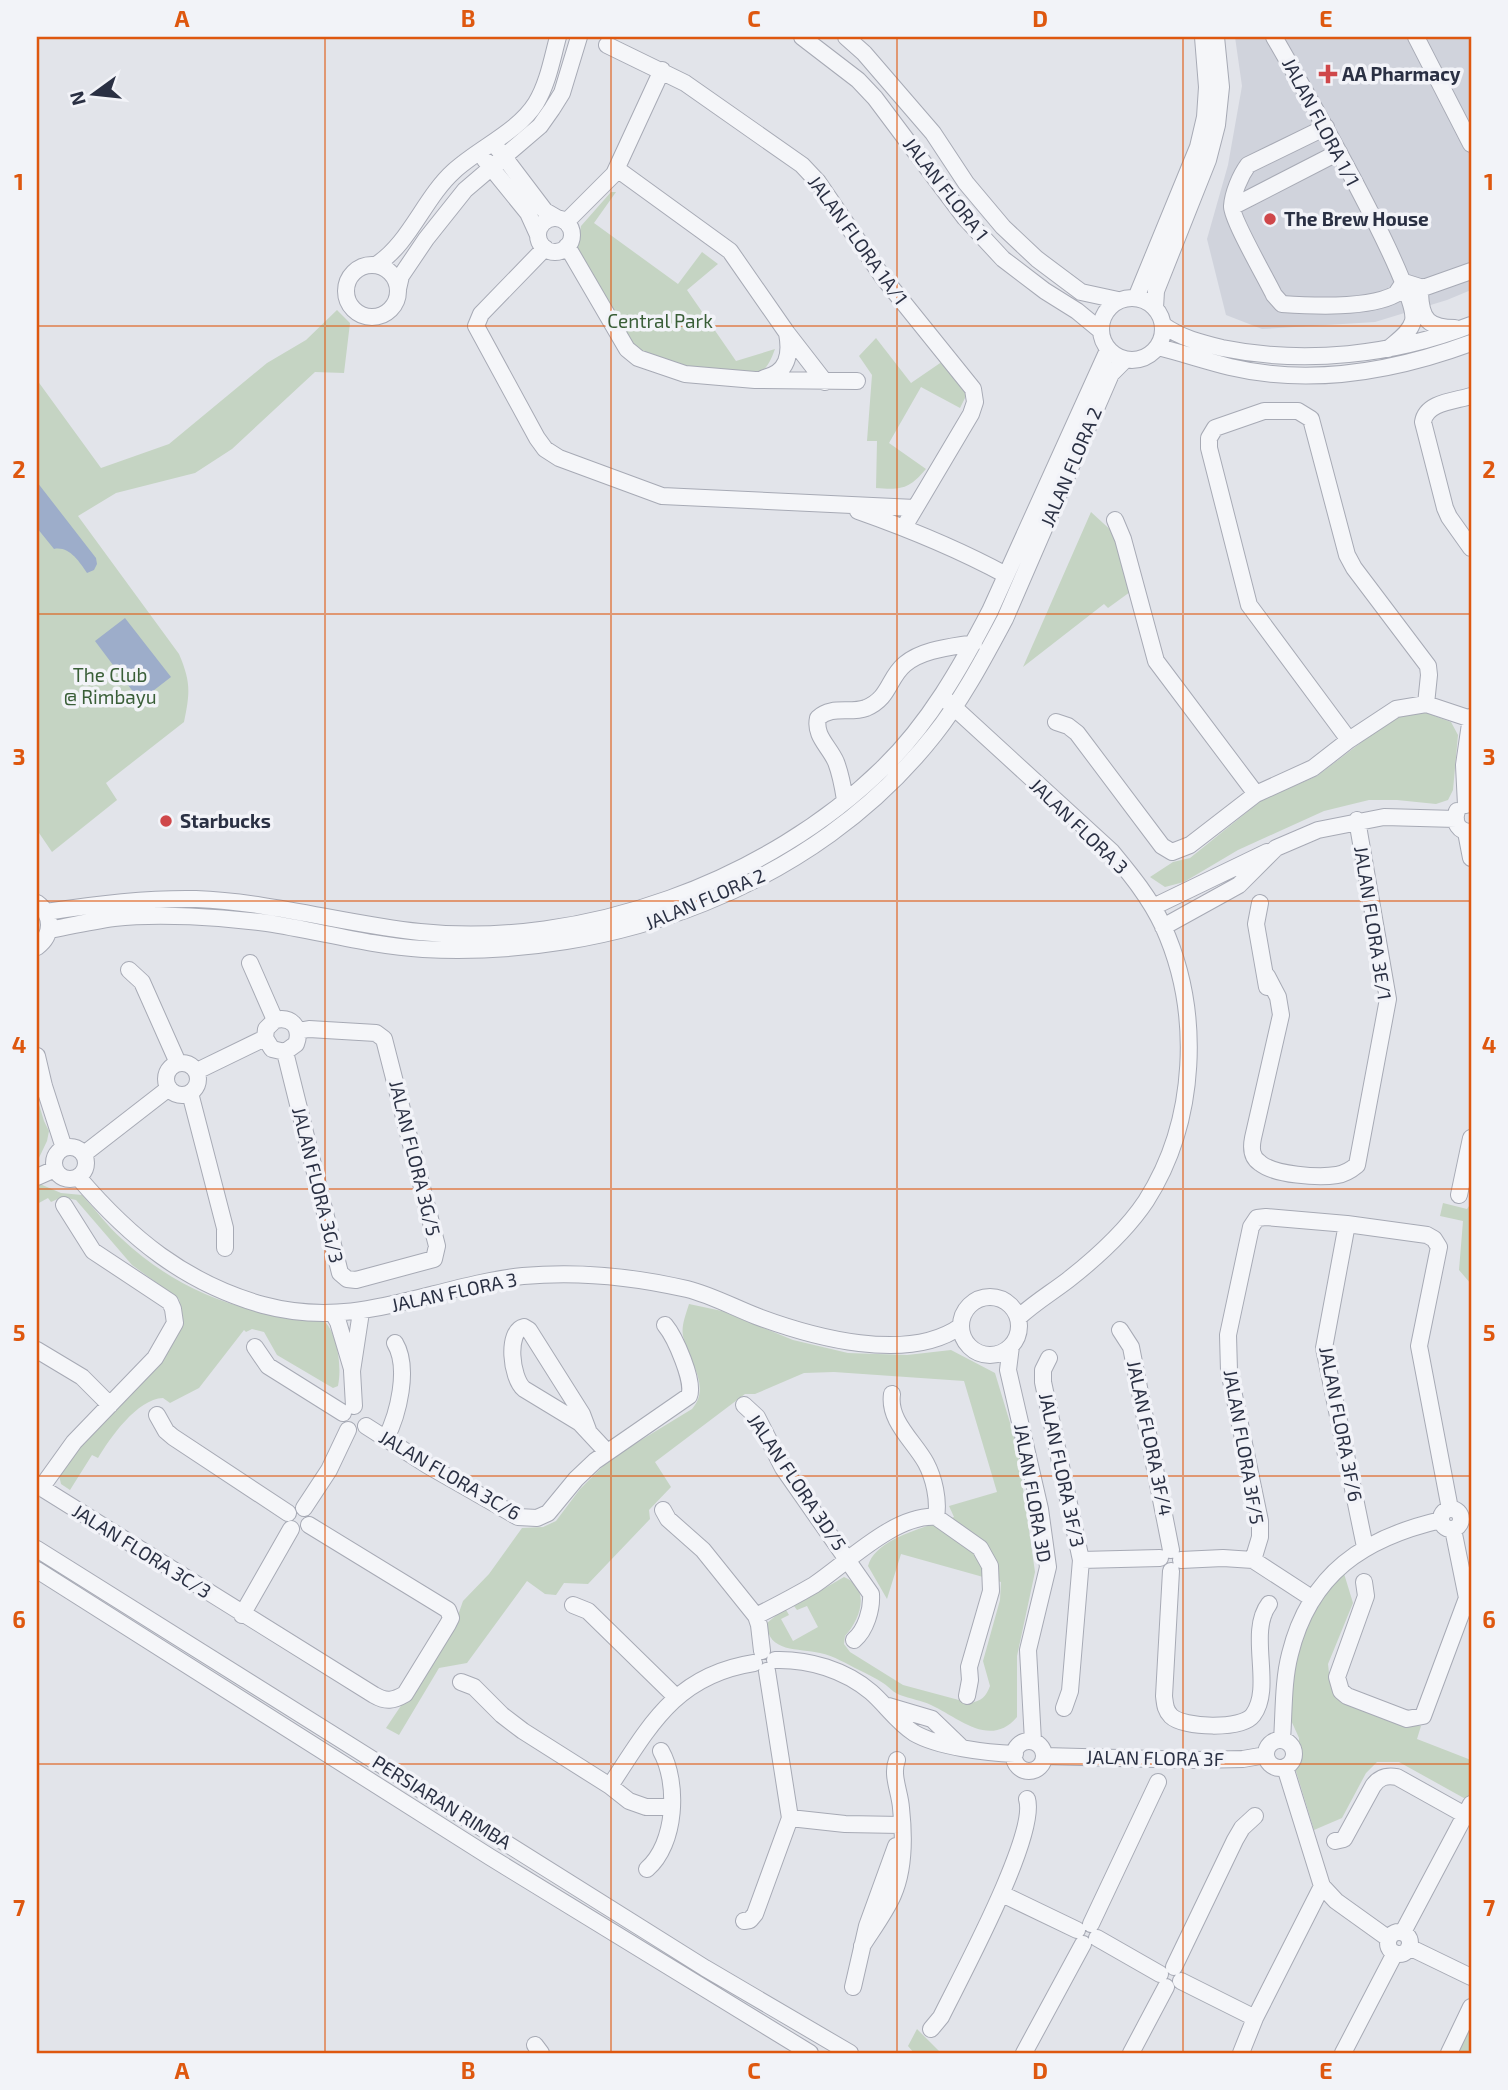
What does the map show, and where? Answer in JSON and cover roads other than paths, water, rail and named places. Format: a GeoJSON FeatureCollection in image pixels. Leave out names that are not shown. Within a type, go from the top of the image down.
{"type":"FeatureCollection","features":[{"type":"Feature","properties":{"kind":"street"},"geometry":{"type":"LineString","coordinates":[[558,37],[548,74],[536,103],[515,125],[452,172],[433,194],[397,246],[376,265],[358,269],[350,278],[347,295],[352,307],[368,316],[381,315],[396,302],[401,276],[465,190],[540,126],[552,110],[562,93],[579,37]]}},
{"type":"Feature","properties":{"kind":"street","name":"JALAN FLORA 1"},"geometry":{"type":"LineString","coordinates":[[802,37],[858,80],[875,98],[965,218],[1003,259],[1100,330],[1108,349]]}},
{"type":"Feature","properties":{"kind":"street","name":"JALAN FLORA 1"},"geometry":{"type":"LineString","coordinates":[[846,37],[864,53],[925,123],[967,183],[1003,227],[1037,259],[1081,292],[1118,300],[1136,298]]}},
{"type":"Feature","properties":{"kind":"street"},"geometry":{"type":"LineString","coordinates":[[1155,307],[1136,298],[1198,147],[1205,117],[1207,87],[1203,37]]}},
{"type":"Feature","properties":{"kind":"street"},"geometry":{"type":"LineString","coordinates":[[1216,37],[1221,87],[1217,125],[1208,160],[1156,291],[1155,307],[1163,325],[1175,334],[1205,344],[1282,356],[1314,356],[1388,349],[1467,326]]}},
{"type":"Feature","properties":{"kind":"street","name":"JALAN FLORA 1/1"},"geometry":{"type":"LineString","coordinates":[[1274,37],[1326,127],[1404,282],[1413,322],[1403,337],[1388,349]]}},
{"type":"Feature","properties":{"kind":"street"},"geometry":{"type":"LineString","coordinates":[[1416,37],[1470,139]]}},
{"type":"Feature","properties":{"kind":"street","name":"JALAN FLORA 1A/1"},"geometry":{"type":"LineString","coordinates":[[607,45],[662,70],[715,102],[802,165],[818,182],[882,276],[973,389],[975,402],[971,414],[904,527]]}},
{"type":"Feature","properties":{"kind":"street"},"geometry":{"type":"LineString","coordinates":[[662,70],[609,181],[562,220],[544,222],[542,241],[481,314],[475,326],[530,426],[545,449],[559,458],[662,496],[915,508]]}},
{"type":"Feature","properties":{"kind":"street"},"geometry":{"type":"LineString","coordinates":[[1326,127],[1248,165],[1231,207],[1271,288],[1282,304],[1313,306],[1381,299],[1396,294],[1404,282],[1423,288],[1471,271]]}},
{"type":"Feature","properties":{"kind":"street"},"geometry":{"type":"LineString","coordinates":[[479,152],[498,162],[545,211],[562,220],[572,234],[567,246],[559,251],[542,241],[498,162],[492,141]]}},
{"type":"Feature","properties":{"kind":"street"},"geometry":{"type":"LineString","coordinates":[[1231,207],[1339,152]]}},
{"type":"Feature","properties":{"kind":"street"},"geometry":{"type":"LineString","coordinates":[[617,169],[730,251],[825,382]]}},
{"type":"Feature","properties":{"kind":"street"},"geometry":{"type":"LineString","coordinates":[[567,246],[633,355],[685,374],[755,380],[857,381]]}},
{"type":"Feature","properties":{"kind":"street"},"geometry":{"type":"LineString","coordinates":[[376,265],[391,273],[398,289]]}},
{"type":"Feature","properties":{"kind":"street"},"geometry":{"type":"LineString","coordinates":[[1423,288],[1420,297],[1428,322],[1436,326],[1467,326]]}},
{"type":"Feature","properties":{"kind":"street"},"geometry":{"type":"LineString","coordinates":[[1100,330],[1105,312],[1118,300]]}},
{"type":"Feature","properties":{"kind":"street"},"geometry":{"type":"LineString","coordinates":[[1108,349],[1125,360],[1143,358],[1158,347],[1163,325]]}},
{"type":"Feature","properties":{"kind":"street"},"geometry":{"type":"LineString","coordinates":[[755,380],[777,374],[787,364],[787,333]]}},
{"type":"Feature","properties":{"kind":"street"},"geometry":{"type":"LineString","coordinates":[[1158,347],[1232,367],[1321,375],[1387,368],[1430,357],[1471,342]]}},
{"type":"Feature","properties":{"kind":"street","name":"JALAN FLORA 2"},"geometry":{"type":"LineString","coordinates":[[49,930],[115,918],[183,917],[263,923],[421,949],[525,948],[636,928],[754,881],[812,847],[896,778],[934,735],[1108,349]]}},
{"type":"Feature","properties":{"kind":"street","name":"JALAN FLORA 2"},"geometry":{"type":"LineString","coordinates":[[41,907],[114,901],[198,900],[265,906],[422,932],[523,932],[632,911],[747,866],[803,833],[845,800],[884,767],[921,725],[948,701],[1005,619],[1111,373],[1125,360]]}},
{"type":"Feature","properties":{"kind":"street"},"geometry":{"type":"LineString","coordinates":[[1471,396],[1431,408],[1425,414],[1423,422],[1445,508],[1471,548]]}},
{"type":"Feature","properties":{"kind":"street"},"geometry":{"type":"LineString","coordinates":[[1349,740],[1254,613],[1247,597],[1208,443],[1215,428],[1269,410],[1298,411],[1311,419],[1347,555],[1428,666],[1426,704]]}},
{"type":"Feature","properties":{"kind":"street"},"geometry":{"type":"LineString","coordinates":[[840,504],[904,527],[967,554],[1006,575]]}},
{"type":"Feature","properties":{"kind":"street"},"geometry":{"type":"LineString","coordinates":[[1115,520],[1156,661],[1256,794]]}},
{"type":"Feature","properties":{"kind":"street"},"geometry":{"type":"LineString","coordinates":[[845,800],[842,777],[816,726],[818,718],[831,711],[863,709],[876,703],[884,696],[906,663],[920,655],[974,643]]}},
{"type":"Feature","properties":{"kind":"street","name":"JALAN FLORA 3"},"geometry":{"type":"LineString","coordinates":[[948,701],[1112,852],[1153,907],[1163,927],[1186,1006],[1189,1065],[1184,1104],[1175,1138],[1145,1201],[1121,1231],[1093,1259],[1066,1282],[1035,1301],[1018,1318]]}},
{"type":"Feature","properties":{"kind":"street"},"geometry":{"type":"LineString","coordinates":[[1056,722],[1077,733],[1164,848],[1169,852],[1177,852],[1256,794],[1306,773],[1389,712],[1401,707],[1426,704],[1471,718],[1464,765],[1469,805],[1458,810],[1455,819],[1459,827],[1469,832],[1471,858]]}},
{"type":"Feature","properties":{"kind":"street"},"geometry":{"type":"LineString","coordinates":[[1153,907],[1240,863],[1318,830],[1357,820],[1384,817],[1455,819]]}},
{"type":"Feature","properties":{"kind":"street","name":"JALAN FLORA 3E/1"},"geometry":{"type":"LineString","coordinates":[[1260,903],[1256,924],[1266,976],[1274,988],[1280,1006],[1280,1024],[1275,1035],[1252,1145],[1254,1157],[1267,1168],[1298,1175],[1334,1175],[1357,1165],[1388,999],[1357,820]]}},
{"type":"Feature","properties":{"kind":"street"},"geometry":{"type":"LineString","coordinates":[[1163,927],[1239,885],[1276,848]]}},
{"type":"Feature","properties":{"kind":"street"},"geometry":{"type":"LineString","coordinates":[[37,947],[46,939],[49,930],[49,922],[41,907]]}},
{"type":"Feature","properties":{"kind":"street"},"geometry":{"type":"LineString","coordinates":[[250,963],[275,1020]]}},
{"type":"Feature","properties":{"kind":"street"},"geometry":{"type":"LineString","coordinates":[[129,970],[145,987],[178,1063]]}},
{"type":"Feature","properties":{"kind":"street"},"geometry":{"type":"LineString","coordinates":[[275,1020],[287,1020],[294,1024],[298,1031],[296,1044],[285,1052],[272,1049],[265,1038],[266,1030],[275,1020]]}},
{"type":"Feature","properties":{"kind":"street","name":"JALAN FLORA 3G/5"},"geometry":{"type":"LineString","coordinates":[[298,1031],[309,1029],[376,1033],[381,1035],[387,1045],[437,1246],[434,1259],[423,1263]]}},
{"type":"Feature","properties":{"kind":"street"},"geometry":{"type":"LineString","coordinates":[[197,1072],[265,1038]]}},
{"type":"Feature","properties":{"kind":"street","name":"JALAN FLORA 3G/3"},"geometry":{"type":"LineString","coordinates":[[285,1052],[340,1273],[347,1279],[356,1280],[423,1263]]}},
{"type":"Feature","properties":{"kind":"street"},"geometry":{"type":"LineString","coordinates":[[37,1056],[64,1148]]}},
{"type":"Feature","properties":{"kind":"street"},"geometry":{"type":"LineString","coordinates":[[178,1063],[191,1065],[197,1072],[197,1086],[190,1093],[178,1095],[169,1088],[167,1073],[178,1063]]}},
{"type":"Feature","properties":{"kind":"street"},"geometry":{"type":"LineString","coordinates":[[84,1154],[169,1088]]}},
{"type":"Feature","properties":{"kind":"street"},"geometry":{"type":"LineString","coordinates":[[190,1093],[225,1228],[225,1248]]}},
{"type":"Feature","properties":{"kind":"street"},"geometry":{"type":"LineString","coordinates":[[1471,1138],[1459,1195],[1471,1173]]}},
{"type":"Feature","properties":{"kind":"street"},"geometry":{"type":"LineString","coordinates":[[64,1148],[77,1148],[84,1154],[85,1169],[73,1179],[62,1178],[55,1169],[56,1154],[64,1148]]}},
{"type":"Feature","properties":{"kind":"street"},"geometry":{"type":"LineString","coordinates":[[37,1177],[55,1169]]}},
{"type":"Feature","properties":{"kind":"street","name":"JALAN FLORA 3"},"geometry":{"type":"LineString","coordinates":[[78,1177],[102,1205],[163,1259],[232,1295],[288,1310],[361,1312],[488,1282],[559,1274],[621,1279],[689,1290],[786,1326],[860,1344],[930,1342],[954,1331],[972,1302],[990,1297],[1007,1302],[1035,1301]]}},
{"type":"Feature","properties":{"kind":"street"},"geometry":{"type":"LineString","coordinates":[[39,1486],[67,1450],[152,1363],[175,1323],[170,1302],[93,1251],[64,1205]]}},
{"type":"Feature","properties":{"kind":"street","name":"JALAN FLORA 3F/5"},"geometry":{"type":"LineString","coordinates":[[1253,1560],[1260,1537],[1260,1521],[1228,1358],[1228,1335],[1251,1227],[1257,1218],[1266,1217],[1347,1224]]}},
{"type":"Feature","properties":{"kind":"street"},"geometry":{"type":"LineString","coordinates":[[1347,1224],[1431,1236],[1439,1247],[1419,1346],[1455,1518],[1466,1598],[1423,1716],[1406,1719],[1340,1691],[1337,1677],[1366,1596],[1364,1582]]}},
{"type":"Feature","properties":{"kind":"street","name":"JALAN FLORA 3F/6"},"geometry":{"type":"LineString","coordinates":[[1347,1224],[1324,1348],[1365,1547]]}},
{"type":"Feature","properties":{"kind":"street"},"geometry":{"type":"LineString","coordinates":[[954,1331],[974,1350],[983,1354],[1003,1352],[1016,1338],[1018,1318],[1007,1302]]}},
{"type":"Feature","properties":{"kind":"street"},"geometry":{"type":"LineString","coordinates":[[256,1347],[268,1366],[348,1409],[360,1407],[366,1412],[366,1426],[356,1432],[343,1425],[348,1409],[361,1312]]}},
{"type":"Feature","properties":{"kind":"street"},"geometry":{"type":"LineString","coordinates":[[333,1313],[352,1371]]}},
{"type":"Feature","properties":{"kind":"street"},"geometry":{"type":"LineString","coordinates":[[588,1430],[582,1414],[531,1332],[524,1327],[515,1333],[513,1363],[516,1382],[588,1430],[607,1452],[683,1402],[691,1392],[691,1382],[671,1333],[665,1325]]}},
{"type":"Feature","properties":{"kind":"street","name":"JALAN FLORA 3F/4"},"geometry":{"type":"LineString","coordinates":[[1120,1330],[1131,1347],[1171,1560],[1164,1696],[1169,1713],[1180,1722],[1232,1726],[1248,1720],[1254,1714],[1260,1693],[1261,1621],[1269,1604]]}},
{"type":"Feature","properties":{"kind":"street"},"geometry":{"type":"LineString","coordinates":[[386,1438],[398,1406],[401,1361],[395,1343]]}},
{"type":"Feature","properties":{"kind":"street","name":"JALAN FLORA 3D"},"geometry":{"type":"LineString","coordinates":[[1011,1346],[1008,1370],[1047,1551],[1046,1579],[1028,1650],[1033,1741]]}},
{"type":"Feature","properties":{"kind":"street"},"geometry":{"type":"LineString","coordinates":[[37,1350],[82,1377],[110,1405]]}},
{"type":"Feature","properties":{"kind":"street"},"geometry":{"type":"LineString","coordinates":[[993,1355],[1008,1370]]}},
{"type":"Feature","properties":{"kind":"street","name":"JALAN FLORA 3F/3"},"geometry":{"type":"LineString","coordinates":[[1049,1359],[1043,1370],[1043,1382],[1081,1560],[1070,1691],[1064,1708]]}},
{"type":"Feature","properties":{"kind":"street"},"geometry":{"type":"LineString","coordinates":[[892,1394],[891,1406],[895,1416],[929,1470],[937,1503],[936,1517]]}},
{"type":"Feature","properties":{"kind":"street","name":"JALAN FLORA 3D/5"},"geometry":{"type":"LineString","coordinates":[[744,1405],[757,1417],[783,1468],[869,1590],[872,1598],[863,1632],[855,1640]]}},
{"type":"Feature","properties":{"kind":"street"},"geometry":{"type":"LineString","coordinates":[[157,1415],[166,1431],[173,1437],[288,1513]]}},
{"type":"Feature","properties":{"kind":"street","name":"JALAN FLORA 3C/6"},"geometry":{"type":"LineString","coordinates":[[366,1426],[518,1517],[537,1518],[554,1508],[576,1479],[607,1452]]}},
{"type":"Feature","properties":{"kind":"street"},"geometry":{"type":"LineString","coordinates":[[304,1508],[329,1470],[348,1430]]}},
{"type":"Feature","properties":{"kind":"street","name":"JALAN FLORA 3C/3"},"geometry":{"type":"LineString","coordinates":[[39,1486],[242,1615],[386,1700],[391,1701],[405,1694],[448,1624],[451,1618],[449,1610],[309,1525]]}},
{"type":"Feature","properties":{"kind":"street"},"geometry":{"type":"LineString","coordinates":[[295,1507],[304,1508],[311,1517],[309,1525],[300,1531],[291,1529],[286,1521],[288,1513],[295,1507]]}},
{"type":"Feature","properties":{"kind":"street"},"geometry":{"type":"LineString","coordinates":[[663,1510],[668,1519],[703,1550],[756,1616],[759,1625],[790,1818],[755,1914],[750,1920],[744,1921]]}},
{"type":"Feature","properties":{"kind":"street"},"geometry":{"type":"LineString","coordinates":[[756,1616],[813,1585],[893,1528],[936,1517],[980,1548],[987,1558],[992,1575],[991,1591],[969,1667],[967,1696]]}},
{"type":"Feature","properties":{"kind":"street"},"geometry":{"type":"LineString","coordinates":[[1282,1740],[1290,1656],[1297,1630],[1313,1599],[1337,1569],[1365,1547],[1396,1533],[1455,1518]]}},
{"type":"Feature","properties":{"kind":"street"},"geometry":{"type":"LineString","coordinates":[[242,1615],[291,1529]]}},
{"type":"Feature","properties":{"kind":"street","name":"PERSIARAN RIMBA"},"geometry":{"type":"LineString","coordinates":[[37,1549],[694,1961],[850,2053]]}},
{"type":"Feature","properties":{"kind":"street"},"geometry":{"type":"LineString","coordinates":[[1081,1560],[1253,1560],[1313,1599]]}},
{"type":"Feature","properties":{"kind":"street","name":"PERSIARAN RIMBA"},"geometry":{"type":"LineString","coordinates":[[37,1570],[513,1871],[810,2053]]}},
{"type":"Feature","properties":{"kind":"street"},"geometry":{"type":"LineString","coordinates":[[573,1605],[588,1611],[676,1697]]}},
{"type":"Feature","properties":{"kind":"street"},"geometry":{"type":"LineString","coordinates":[[610,1786],[646,1729],[676,1697],[716,1673],[764,1661],[813,1664],[841,1673],[893,1709],[932,1719],[960,1746],[986,1752],[1015,1754]]}},
{"type":"Feature","properties":{"kind":"street"},"geometry":{"type":"LineString","coordinates":[[461,1682],[474,1687],[502,1715],[523,1731],[637,1805],[672,1807]]}},
{"type":"Feature","properties":{"kind":"street"},"geometry":{"type":"LineString","coordinates":[[1282,1740],[1289,1743],[1294,1750],[1292,1762],[1285,1767],[1274,1767],[1266,1755],[1270,1744],[1282,1740]]}},
{"type":"Feature","properties":{"kind":"street"},"geometry":{"type":"LineString","coordinates":[[1033,1741],[1041,1747],[1044,1756],[1038,1769],[1028,1771],[1019,1767],[1015,1754],[1019,1745],[1033,1741]]}},
{"type":"Feature","properties":{"kind":"street"},"geometry":{"type":"LineString","coordinates":[[647,1869],[656,1860],[668,1831],[672,1807],[668,1766],[661,1751]]}},
{"type":"Feature","properties":{"kind":"street","name":"JALAN FLORA 3F"},"geometry":{"type":"LineString","coordinates":[[1044,1756],[1194,1760],[1243,1759],[1266,1755]]}},
{"type":"Feature","properties":{"kind":"street"},"geometry":{"type":"LineString","coordinates":[[853,1987],[862,1946],[901,1825],[895,1769],[897,1760]]}},
{"type":"Feature","properties":{"kind":"street"},"geometry":{"type":"LineString","coordinates":[[1285,1767],[1322,1886],[1336,1901],[1399,1943],[1471,1977]]}},
{"type":"Feature","properties":{"kind":"street"},"geometry":{"type":"LineString","coordinates":[[1335,1841],[1344,1839],[1373,1786],[1386,1776],[1397,1777],[1468,1810],[1343,2053]]}},
{"type":"Feature","properties":{"kind":"street"},"geometry":{"type":"LineString","coordinates":[[1024,2053],[1087,1934],[1158,1782]]}},
{"type":"Feature","properties":{"kind":"street"},"geometry":{"type":"LineString","coordinates":[[931,2029],[941,2017],[1002,1894],[1028,1815],[1027,1799]]}},
{"type":"Feature","properties":{"kind":"street"},"geometry":{"type":"LineString","coordinates":[[1131,2053],[1235,1840],[1242,1828],[1255,1816]]}},
{"type":"Feature","properties":{"kind":"street"},"geometry":{"type":"LineString","coordinates":[[790,1818],[858,1825],[901,1825]]}},
{"type":"Feature","properties":{"kind":"street"},"geometry":{"type":"LineString","coordinates":[[1241,2053],[1255,2018],[1322,1886]]}},
{"type":"Feature","properties":{"kind":"street"},"geometry":{"type":"LineString","coordinates":[[1002,1894],[1255,2018]]}},
{"type":"Feature","properties":{"kind":"street"},"geometry":{"type":"LineString","coordinates":[[1449,2053],[1471,2007]]}},
{"type":"Feature","properties":{"kind":"water"},"geometry":{"type":"Polygon","coordinates":[[[37,482],[96,558],[94,570],[87,573],[69,552],[54,549],[37,528],[37,482]]]}},
{"type":"Feature","properties":{"kind":"water"},"geometry":{"type":"Polygon","coordinates":[[[125,618],[171,677],[140,701],[95,641],[125,618]]]}},
{"type":"Feature","properties":{"kind":"place","name":"AA Pharmacy"},"geometry":{"type":"Point","coordinates":[1328,74]}},
{"type":"Feature","properties":{"kind":"place","name":"The Brew House"},"geometry":{"type":"Point","coordinates":[1270,219]}},
{"type":"Feature","properties":{"kind":"place","name":"Starbucks"},"geometry":{"type":"Point","coordinates":[166,821]}},
{"type":"Feature","properties":{"kind":"park label","name":"Central Park"},"geometry":{"type":"Point","coordinates":[660,321]}},
{"type":"Feature","properties":{"kind":"park label","name":"The Club @ Rimbayu"},"geometry":{"type":"Point","coordinates":[110,686]}}]}
